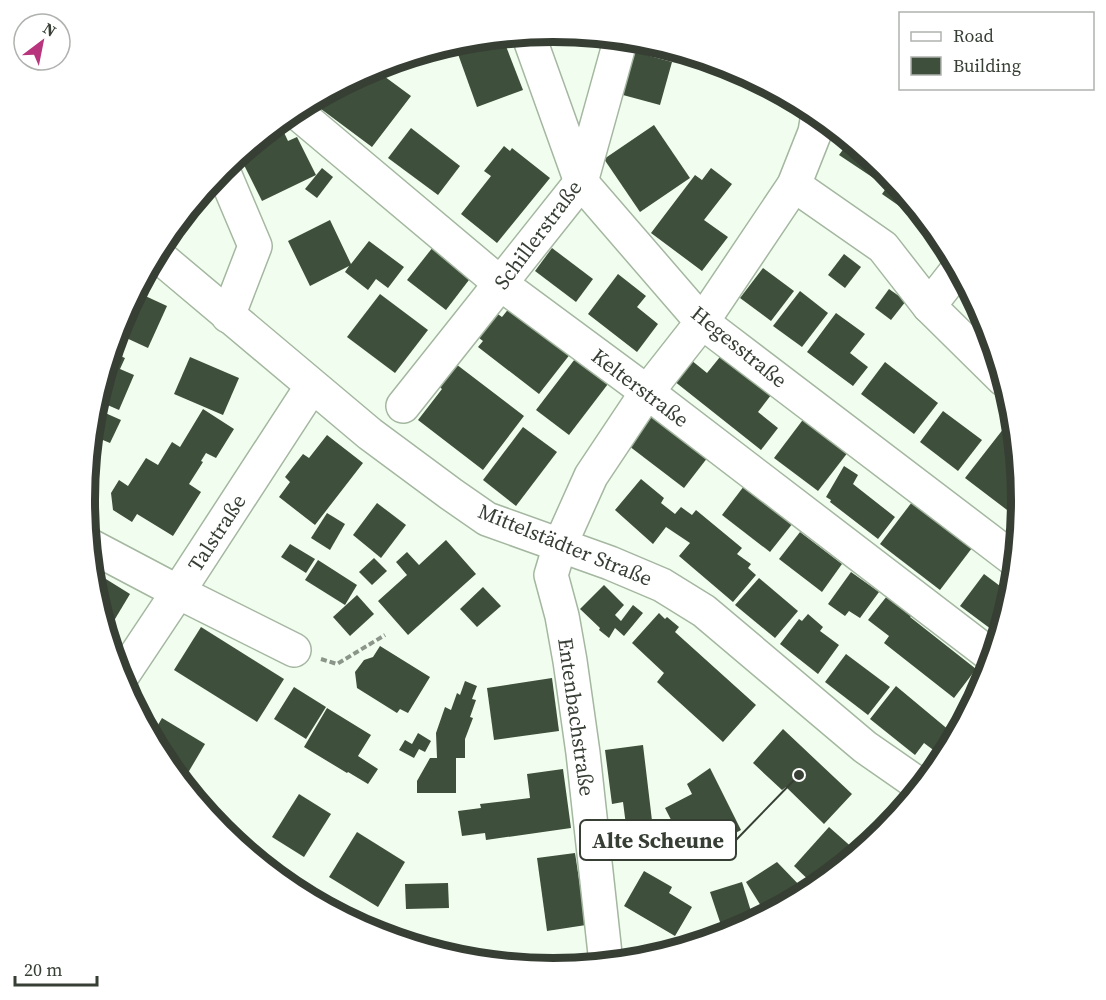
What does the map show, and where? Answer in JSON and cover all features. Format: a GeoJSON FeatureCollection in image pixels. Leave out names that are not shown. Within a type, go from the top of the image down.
{"type":"FeatureCollection","features":[{"type":"Feature","properties":{"kind":"street","name":"Hegesstraße"},"geometry":{"type":"LineString","coordinates":[[531,43],[581,182],[702,322],[1008,555]]}},
{"type":"Feature","properties":{"kind":"street","name":"Schillerstraße"},"geometry":{"type":"LineString","coordinates":[[403,406],[581,182],[619,47]]}},
{"type":"Feature","properties":{"kind":"street","name":"Kelterstraße"},"geometry":{"type":"LineString","coordinates":[[302,117],[501,284],[647,392],[985,651]]}},
{"type":"Feature","properties":{"kind":"street","name":"Entenbachstraße"},"geometry":{"type":"LineString","coordinates":[[605,955],[572,672],[562,616],[551,575],[560,544],[591,476],[647,392],[702,322],[794,185],[816,126]]}},
{"type":"Feature","properties":{"kind":"street"},"geometry":{"type":"LineString","coordinates":[[223,182],[255,246],[228,316]]}},
{"type":"Feature","properties":{"kind":"street"},"geometry":{"type":"LineString","coordinates":[[794,185],[883,248],[929,306],[991,367]]}},
{"type":"Feature","properties":{"kind":"street","name":"Mittelstädter Straße"},"geometry":{"type":"LineString","coordinates":[[163,260],[369,434],[451,495],[487,519],[560,544],[663,585],[704,611],[865,747],[914,781]]}},
{"type":"Feature","properties":{"kind":"street"},"geometry":{"type":"LineString","coordinates":[[929,306],[953,276]]}},
{"type":"Feature","properties":{"kind":"street","name":"Talstraße"},"geometry":{"type":"LineString","coordinates":[[127,668],[312,386]]}},
{"type":"Feature","properties":{"kind":"street"},"geometry":{"type":"LineString","coordinates":[[98,550],[294,650]]}},
{"type":"Feature","properties":{"kind":"path"},"geometry":{"type":"LineString","coordinates":[[294,650],[337,664],[385,635]]}},
{"type":"Feature","properties":{"kind":"building"},"geometry":{"type":"Polygon","coordinates":[[[505,45],[523,90],[477,107],[457,53],[505,45]]]}},
{"type":"Feature","properties":{"kind":"building"},"geometry":{"type":"Polygon","coordinates":[[[635,52],[672,62],[660,105],[623,95],[635,52]]]}},
{"type":"Feature","properties":{"kind":"building"},"geometry":{"type":"Polygon","coordinates":[[[383,75],[411,96],[372,147],[318,107],[350,89],[383,75]]]}},
{"type":"Feature","properties":{"kind":"building"},"geometry":{"type":"Polygon","coordinates":[[[654,125],[690,178],[640,212],[604,159],[654,125]]]}},
{"type":"Feature","properties":{"kind":"building"},"geometry":{"type":"Polygon","coordinates":[[[411,128],[460,166],[438,195],[388,158],[411,128]]]}},
{"type":"Feature","properties":{"kind":"building"},"geometry":{"type":"Polygon","coordinates":[[[283,131],[288,141],[297,137],[316,175],[262,201],[243,163],[283,131]]]}},
{"type":"Feature","properties":{"kind":"building"},"geometry":{"type":"Polygon","coordinates":[[[504,146],[510,151],[512,148],[550,178],[497,243],[461,214],[491,176],[484,171],[504,146]]]}},
{"type":"Feature","properties":{"kind":"building"},"geometry":{"type":"Polygon","coordinates":[[[845,147],[887,187],[839,155],[845,147]]]}},
{"type":"Feature","properties":{"kind":"building"},"geometry":{"type":"Polygon","coordinates":[[[322,168],[333,177],[317,198],[305,189],[322,168]]]}},
{"type":"Feature","properties":{"kind":"building"},"geometry":{"type":"Polygon","coordinates":[[[711,168],[732,184],[704,220],[728,237],[702,271],[651,233],[695,175],[702,180],[711,168]]]}},
{"type":"Feature","properties":{"kind":"building"},"geometry":{"type":"Polygon","coordinates":[[[887,187],[905,210],[882,194],[887,187]]]}},
{"type":"Feature","properties":{"kind":"building"},"geometry":{"type":"Polygon","coordinates":[[[330,220],[351,264],[369,241],[404,267],[388,288],[376,279],[368,290],[345,272],[349,266],[310,286],[288,241],[330,220]]]}},
{"type":"Feature","properties":{"kind":"building"},"geometry":{"type":"Polygon","coordinates":[[[433,247],[472,276],[446,310],[407,280],[433,247]]]}},
{"type":"Feature","properties":{"kind":"building"},"geometry":{"type":"Polygon","coordinates":[[[552,248],[593,279],[576,302],[535,271],[552,248]]]}},
{"type":"Feature","properties":{"kind":"building"},"geometry":{"type":"Polygon","coordinates":[[[844,254],[861,267],[845,288],[828,275],[844,254]]]}},
{"type":"Feature","properties":{"kind":"building"},"geometry":{"type":"Polygon","coordinates":[[[763,268],[794,291],[771,321],[740,298],[763,268]]]}},
{"type":"Feature","properties":{"kind":"building"},"geometry":{"type":"Polygon","coordinates":[[[618,274],[646,296],[637,307],[658,324],[637,352],[588,314],[618,274]]]}},
{"type":"Feature","properties":{"kind":"building"},"geometry":{"type":"Polygon","coordinates":[[[889,289],[906,301],[891,320],[875,308],[889,289]]]}},
{"type":"Feature","properties":{"kind":"building"},"geometry":{"type":"Polygon","coordinates":[[[800,291],[828,313],[802,347],[773,326],[800,291]]]}},
{"type":"Feature","properties":{"kind":"building"},"geometry":{"type":"Polygon","coordinates":[[[380,294],[428,330],[395,373],[347,337],[380,294]]]}},
{"type":"Feature","properties":{"kind":"building"},"geometry":{"type":"Polygon","coordinates":[[[143,295],[167,306],[148,348],[125,337],[143,295]]]}},
{"type":"Feature","properties":{"kind":"building"},"geometry":{"type":"Polygon","coordinates":[[[510,307],[571,353],[539,394],[478,347],[483,341],[474,334],[492,310],[502,317],[510,307]]]}},
{"type":"Feature","properties":{"kind":"building"},"geometry":{"type":"Polygon","coordinates":[[[836,313],[865,334],[850,353],[868,367],[853,386],[807,352],[836,313]]]}},
{"type":"Feature","properties":{"kind":"building"},"geometry":{"type":"Polygon","coordinates":[[[728,347],[778,386],[758,412],[778,428],[761,450],[674,381],[691,360],[707,373],[728,347]]]}},
{"type":"Feature","properties":{"kind":"building"},"geometry":{"type":"Polygon","coordinates":[[[118,355],[125,358],[120,369],[134,375],[119,410],[106,404],[118,355]]]}},
{"type":"Feature","properties":{"kind":"building"},"geometry":{"type":"Polygon","coordinates":[[[578,355],[611,380],[569,435],[536,410],[578,355]]]}},
{"type":"Feature","properties":{"kind":"building"},"geometry":{"type":"Polygon","coordinates":[[[190,357],[239,378],[223,415],[174,394],[190,357]]]}},
{"type":"Feature","properties":{"kind":"building"},"geometry":{"type":"Polygon","coordinates":[[[452,361],[524,416],[483,470],[418,420],[442,389],[435,383],[452,361]]]}},
{"type":"Feature","properties":{"kind":"building"},"geometry":{"type":"Polygon","coordinates":[[[885,362],[938,403],[914,434],[861,394],[885,362]]]}},
{"type":"Feature","properties":{"kind":"building"},"geometry":{"type":"Polygon","coordinates":[[[203,409],[234,429],[216,458],[206,453],[201,461],[203,462],[189,484],[201,492],[173,536],[137,514],[132,522],[113,510],[111,493],[119,480],[128,486],[146,458],[158,465],[172,442],[180,447],[203,409]]]}},
{"type":"Feature","properties":{"kind":"building"},"geometry":{"type":"Polygon","coordinates":[[[943,411],[982,440],[958,471],[920,442],[943,411]]]}},
{"type":"Feature","properties":{"kind":"building"},"geometry":{"type":"Polygon","coordinates":[[[104,412],[121,420],[110,443],[99,438],[104,412]]]}},
{"type":"Feature","properties":{"kind":"building"},"geometry":{"type":"Polygon","coordinates":[[[808,413],[852,447],[818,491],[774,458],[808,413]]]}},
{"type":"Feature","properties":{"kind":"building"},"geometry":{"type":"Polygon","coordinates":[[[653,415],[708,457],[684,488],[629,446],[653,415]]]}},
{"type":"Feature","properties":{"kind":"building"},"geometry":{"type":"Polygon","coordinates":[[[523,427],[557,452],[516,506],[483,480],[523,427]]]}},
{"type":"Feature","properties":{"kind":"building"},"geometry":{"type":"Polygon","coordinates":[[[1005,429],[1010,470],[1011,513],[965,478],[1005,429]]]}},
{"type":"Feature","properties":{"kind":"building"},"geometry":{"type":"Polygon","coordinates":[[[327,435],[363,463],[315,525],[279,497],[290,482],[285,477],[303,454],[309,458],[327,435]]]}},
{"type":"Feature","properties":{"kind":"building"},"geometry":{"type":"Polygon","coordinates":[[[844,466],[858,475],[853,484],[895,517],[878,539],[826,497],[844,466]]]}},
{"type":"Feature","properties":{"kind":"building"},"geometry":{"type":"Polygon","coordinates":[[[641,479],[664,498],[661,503],[675,514],[681,507],[692,515],[696,510],[742,548],[737,554],[751,564],[748,568],[756,575],[733,602],[679,556],[690,543],[666,527],[653,544],[615,510],[641,479]]]}},
{"type":"Feature","properties":{"kind":"building"},"geometry":{"type":"Polygon","coordinates":[[[744,486],[793,523],[770,552],[722,515],[744,486]]]}},
{"type":"Feature","properties":{"kind":"building"},"geometry":{"type":"Polygon","coordinates":[[[912,502],[972,548],[940,590],[880,544],[912,502]]]}},
{"type":"Feature","properties":{"kind":"building"},"geometry":{"type":"Polygon","coordinates":[[[377,503],[406,525],[381,558],[353,535],[377,503]]]}},
{"type":"Feature","properties":{"kind":"building"},"geometry":{"type":"Polygon","coordinates":[[[327,513],[345,524],[330,550],[311,538],[327,513]]]}},
{"type":"Feature","properties":{"kind":"building"},"geometry":{"type":"Polygon","coordinates":[[[800,532],[842,564],[822,592],[779,559],[800,532]]]}},
{"type":"Feature","properties":{"kind":"building"},"geometry":{"type":"Polygon","coordinates":[[[446,540],[476,574],[408,635],[378,601],[407,575],[396,562],[407,552],[419,565],[446,540]]]}},
{"type":"Feature","properties":{"kind":"building"},"geometry":{"type":"Polygon","coordinates":[[[290,544],[315,559],[306,573],[281,557],[290,544]]]}},
{"type":"Feature","properties":{"kind":"building"},"geometry":{"type":"Polygon","coordinates":[[[374,558],[387,571],[372,585],[359,572],[374,558]]]}},
{"type":"Feature","properties":{"kind":"building"},"geometry":{"type":"Polygon","coordinates":[[[318,560],[357,585],[345,605],[305,580],[318,560]]]}},
{"type":"Feature","properties":{"kind":"building"},"geometry":{"type":"Polygon","coordinates":[[[851,572],[879,592],[860,618],[849,611],[845,616],[828,604],[851,572]]]}},
{"type":"Feature","properties":{"kind":"building"},"geometry":{"type":"Polygon","coordinates":[[[984,574],[1002,588],[992,630],[960,606],[984,574]]]}},
{"type":"Feature","properties":{"kind":"building"},"geometry":{"type":"Polygon","coordinates":[[[102,576],[130,594],[112,624],[102,576]]]}},
{"type":"Feature","properties":{"kind":"building"},"geometry":{"type":"Polygon","coordinates":[[[759,578],[798,611],[775,638],[735,605],[759,578]]]}},
{"type":"Feature","properties":{"kind":"building"},"geometry":{"type":"Polygon","coordinates":[[[604,585],[624,605],[615,615],[621,621],[633,605],[643,613],[624,636],[615,628],[609,638],[580,609],[604,585]]]}},
{"type":"Feature","properties":{"kind":"building"},"geometry":{"type":"Polygon","coordinates":[[[483,587],[501,606],[477,627],[460,609],[483,587]]]}},
{"type":"Feature","properties":{"kind":"building"},"geometry":{"type":"Polygon","coordinates":[[[357,595],[374,614],[350,636],[333,617],[357,595]]]}},
{"type":"Feature","properties":{"kind":"building"},"geometry":{"type":"Polygon","coordinates":[[[887,596],[976,669],[954,698],[884,643],[889,636],[868,620],[887,596]]]}},
{"type":"Feature","properties":{"kind":"building"},"geometry":{"type":"Polygon","coordinates":[[[659,613],[679,627],[675,632],[756,705],[723,742],[657,682],[664,673],[632,643],[659,613]]]}},
{"type":"Feature","properties":{"kind":"building"},"geometry":{"type":"Polygon","coordinates":[[[808,614],[823,627],[820,631],[839,645],[818,674],[780,644],[799,619],[802,621],[808,614]]]}},
{"type":"Feature","properties":{"kind":"building"},"geometry":{"type":"Polygon","coordinates":[[[201,627],[284,679],[257,722],[174,670],[201,627]]]}},
{"type":"Feature","properties":{"kind":"building"},"geometry":{"type":"Polygon","coordinates":[[[380,646],[430,677],[408,713],[400,709],[397,713],[357,688],[355,672],[364,660],[373,657],[380,646]]]}},
{"type":"Feature","properties":{"kind":"building"},"geometry":{"type":"Polygon","coordinates":[[[846,654],[890,687],[868,715],[825,682],[846,654]]]}},
{"type":"Feature","properties":{"kind":"building"},"geometry":{"type":"Polygon","coordinates":[[[552,678],[559,731],[494,740],[487,688],[552,678]]]}},
{"type":"Feature","properties":{"kind":"building"},"geometry":{"type":"Polygon","coordinates":[[[465,681],[477,686],[472,699],[476,700],[470,717],[473,718],[465,739],[465,758],[456,758],[456,793],[417,793],[417,781],[430,758],[437,758],[436,733],[445,707],[451,710],[457,693],[460,695],[465,681]]]}},
{"type":"Feature","properties":{"kind":"building"},"geometry":{"type":"Polygon","coordinates":[[[896,686],[949,730],[936,752],[924,743],[915,755],[870,719],[896,686]]]}},
{"type":"Feature","properties":{"kind":"building"},"geometry":{"type":"Polygon","coordinates":[[[294,687],[326,707],[306,739],[274,719],[294,687]]]}},
{"type":"Feature","properties":{"kind":"building"},"geometry":{"type":"Polygon","coordinates":[[[327,708],[371,735],[358,756],[378,769],[368,784],[304,747],[327,708]]]}},
{"type":"Feature","properties":{"kind":"building"},"geometry":{"type":"Polygon","coordinates":[[[162,718],[205,744],[187,775],[172,754],[156,729],[162,718]]]}},
{"type":"Feature","properties":{"kind":"building"},"geometry":{"type":"Polygon","coordinates":[[[783,729],[852,794],[824,824],[786,787],[782,790],[753,763],[783,729]]]}},
{"type":"Feature","properties":{"kind":"building"},"geometry":{"type":"Polygon","coordinates":[[[418,733],[431,741],[425,752],[419,749],[414,758],[399,750],[405,740],[412,744],[418,733]]]}},
{"type":"Feature","properties":{"kind":"building"},"geometry":{"type":"Polygon","coordinates":[[[643,745],[653,829],[627,833],[623,802],[612,804],[605,750],[643,745]]]}},
{"type":"Feature","properties":{"kind":"building"},"geometry":{"type":"Polygon","coordinates":[[[710,768],[741,830],[719,842],[721,844],[691,859],[665,808],[692,794],[687,784],[710,768]]]}},
{"type":"Feature","properties":{"kind":"building"},"geometry":{"type":"Polygon","coordinates":[[[563,769],[571,828],[486,840],[485,833],[462,836],[458,811],[481,808],[480,804],[530,798],[527,774],[563,769]]]}},
{"type":"Feature","properties":{"kind":"building"},"geometry":{"type":"Polygon","coordinates":[[[299,794],[331,814],[304,857],[272,837],[299,794]]]}},
{"type":"Feature","properties":{"kind":"building"},"geometry":{"type":"Polygon","coordinates":[[[829,827],[851,847],[809,880],[794,866],[829,827]]]}},
{"type":"Feature","properties":{"kind":"building"},"geometry":{"type":"Polygon","coordinates":[[[357,832],[405,862],[378,907],[329,877],[357,832]]]}},
{"type":"Feature","properties":{"kind":"building"},"geometry":{"type":"Polygon","coordinates":[[[575,853],[586,925],[547,931],[537,858],[575,853]]]}},
{"type":"Feature","properties":{"kind":"building"},"geometry":{"type":"Polygon","coordinates":[[[777,862],[800,886],[762,908],[746,882],[777,862]]]}},
{"type":"Feature","properties":{"kind":"building"},"geometry":{"type":"Polygon","coordinates":[[[644,871],[672,887],[669,893],[692,907],[675,936],[624,906],[644,871]]]}},
{"type":"Feature","properties":{"kind":"building"},"geometry":{"type":"Polygon","coordinates":[[[742,882],[752,913],[721,926],[710,892],[742,882]]]}},
{"type":"Feature","properties":{"kind":"building"},"geometry":{"type":"Polygon","coordinates":[[[448,883],[449,908],[406,909],[405,884],[448,883]]]}},
{"type":"Feature","properties":{"kind":"place","name":"Alte Scheune"},"geometry":{"type":"Point","coordinates":[799,775]}}]}
